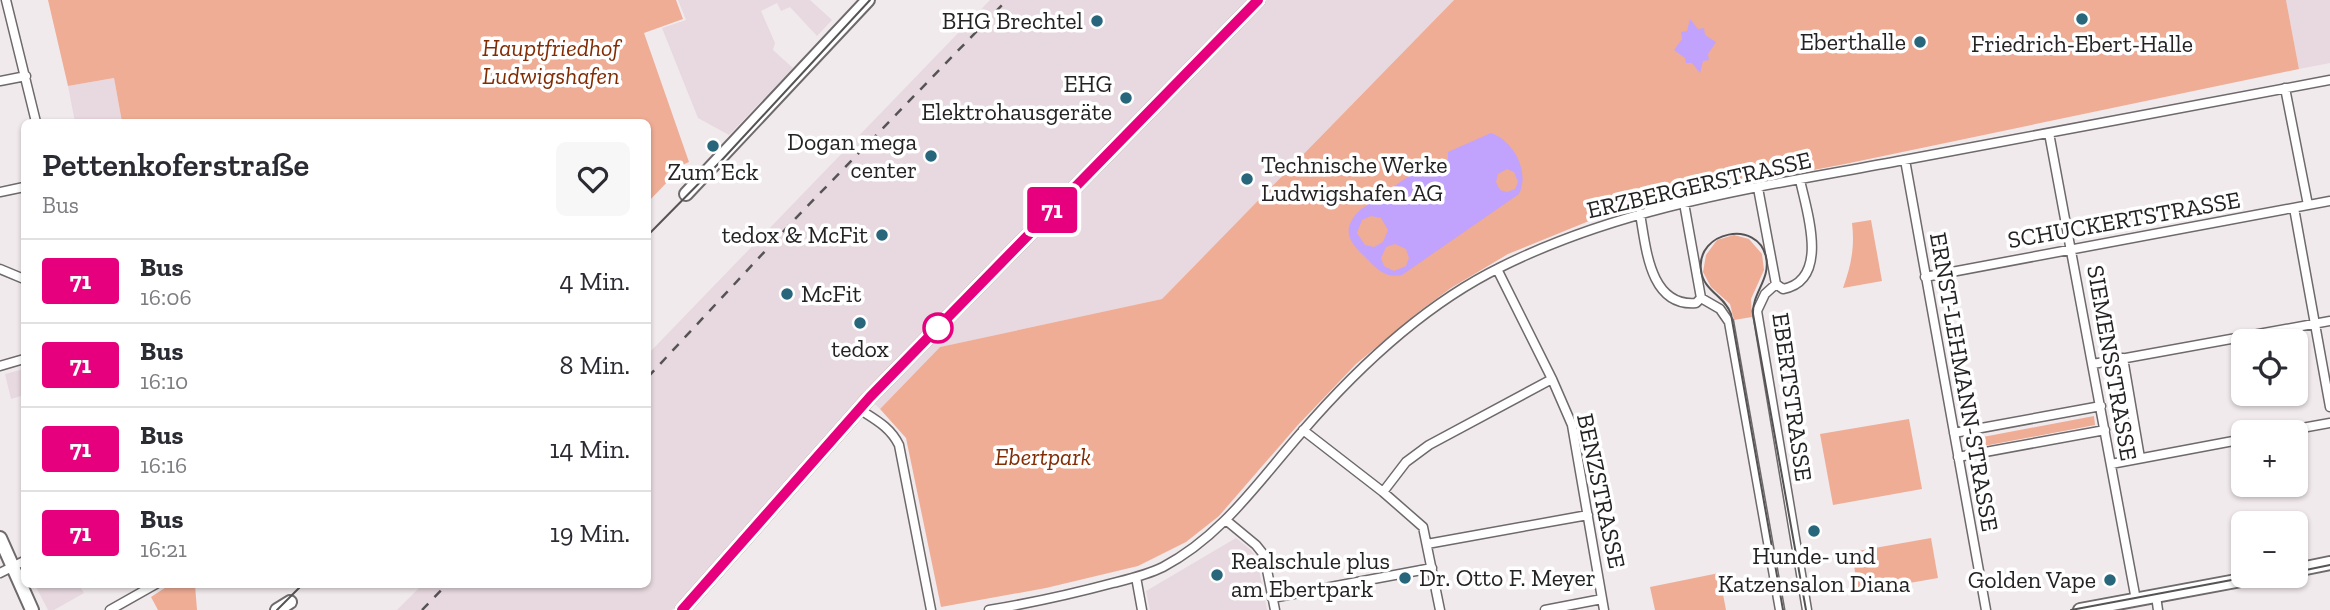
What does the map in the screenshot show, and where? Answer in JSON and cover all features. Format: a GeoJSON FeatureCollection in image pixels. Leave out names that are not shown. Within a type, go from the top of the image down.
{"type":"FeatureCollection","features":[{"type":"Feature","properties":{"kind":"street"},"geometry":{"type":"LineString","coordinates":[[6,0],[35,119]]}},
{"type":"Feature","properties":{"kind":"street"},"geometry":{"type":"LineString","coordinates":[[686,194],[868,0]]}},
{"type":"Feature","properties":{"kind":"street"},"geometry":{"type":"LineString","coordinates":[[682,610],[859,410],[1258,0]]}},
{"type":"Feature","properties":{"kind":"street"},"geometry":{"type":"LineString","coordinates":[[0,81],[26,76]]}},
{"type":"Feature","properties":{"kind":"street","name":"ERZBERGERSTRASSE"},"geometry":{"type":"LineString","coordinates":[[989,610],[1048,600],[1136,577],[1161,568],[1192,549],[1227,521],[1303,430],[1360,369],[1391,342],[1424,315],[1497,269],[1559,240],[1684,203],[2330,80]]}},
{"type":"Feature","properties":{"kind":"street"},"geometry":{"type":"LineString","coordinates":[[2285,88],[2308,205]]}},
{"type":"Feature","properties":{"kind":"street","name":"SIEMENSSTRASSE"},"geometry":{"type":"LineString","coordinates":[[2049,133],[2136,600]]}},
{"type":"Feature","properties":{"kind":"street","name":"ERNST-LEHMANN-STRASSE"},"geometry":{"type":"LineString","coordinates":[[1905,160],[1986,610]]}},
{"type":"Feature","properties":{"kind":"street","name":"EBERTSTRASSE"},"geometry":{"type":"LineString","coordinates":[[1800,180],[1813,243],[1811,261],[1800,279],[1790,288],[1783,289],[1776,284],[1760,301],[1757,311],[1807,610]]}},
{"type":"Feature","properties":{"kind":"street"},"geometry":{"type":"LineString","coordinates":[[0,192],[21,188]]}},
{"type":"Feature","properties":{"kind":"street"},"geometry":{"type":"LineString","coordinates":[[1758,188],[1776,284]]}},
{"type":"Feature","properties":{"kind":"street","name":"SCHUCKERTSTRASSE"},"geometry":{"type":"LineString","coordinates":[[1925,277],[2330,201]]}},
{"type":"Feature","properties":{"kind":"street"},"geometry":{"type":"LineString","coordinates":[[1684,203],[1701,299]]}},
{"type":"Feature","properties":{"kind":"street"},"geometry":{"type":"LineString","coordinates":[[2294,208],[2330,407]]}},
{"type":"Feature","properties":{"kind":"street","name":"EBERTSTRASSE"},"geometry":{"type":"LineString","coordinates":[[1640,214],[1651,271],[1659,286],[1689,304],[1701,299],[1720,309],[1729,322],[1780,610]]}},
{"type":"Feature","properties":{"kind":"street"},"geometry":{"type":"LineString","coordinates":[[0,269],[21,278]]}},
{"type":"Feature","properties":{"kind":"street","name":"BENZSTRASSE"},"geometry":{"type":"LineString","coordinates":[[1497,269],[1572,425],[1604,610]]}},
{"type":"Feature","properties":{"kind":"street"},"geometry":{"type":"LineString","coordinates":[[2093,364],[2330,321]]}},
{"type":"Feature","properties":{"kind":"street","name":"SIEMENSSTRASSE"},"geometry":{"type":"LineString","coordinates":[[2123,358],[2140,458]]}},
{"type":"Feature","properties":{"kind":"street"},"geometry":{"type":"LineString","coordinates":[[0,366],[21,360]]}},
{"type":"Feature","properties":{"kind":"street"},"geometry":{"type":"LineString","coordinates":[[1383,492],[1406,462],[1429,445],[1552,379]]}},
{"type":"Feature","properties":{"kind":"street"},"geometry":{"type":"LineString","coordinates":[[1954,433],[2101,406]]}},
{"type":"Feature","properties":{"kind":"street"},"geometry":{"type":"LineString","coordinates":[[859,410],[886,425],[899,445],[931,610]]}},
{"type":"Feature","properties":{"kind":"street"},"geometry":{"type":"LineString","coordinates":[[2308,427],[2330,423]]}},
{"type":"Feature","properties":{"kind":"street"},"geometry":{"type":"LineString","coordinates":[[1303,430],[1423,527],[1440,610]]}},
{"type":"Feature","properties":{"kind":"street"},"geometry":{"type":"LineString","coordinates":[[1958,457],[2105,430]]}},
{"type":"Feature","properties":{"kind":"street"},"geometry":{"type":"LineString","coordinates":[[2111,464],[2231,441]]}},
{"type":"Feature","properties":{"kind":"street"},"geometry":{"type":"LineString","coordinates":[[1427,544],[1588,515]]}},
{"type":"Feature","properties":{"kind":"street"},"geometry":{"type":"LineString","coordinates":[[1227,521],[1264,555],[1275,610]]}},
{"type":"Feature","properties":{"kind":"street"},"geometry":{"type":"LineString","coordinates":[[0,538],[18,564],[0,573]]}},
{"type":"Feature","properties":{"kind":"street"},"geometry":{"type":"LineString","coordinates":[[2308,568],[2330,563]]}},
{"type":"Feature","properties":{"kind":"street"},"geometry":{"type":"LineString","coordinates":[[1272,598],[1432,568]]}},
{"type":"Feature","properties":{"kind":"street"},"geometry":{"type":"LineString","coordinates":[[1136,577],[1142,610]]}},
{"type":"Feature","properties":{"kind":"street"},"geometry":{"type":"LineString","coordinates":[[2080,610],[2231,582]]}},
{"type":"Feature","properties":{"kind":"street"},"geometry":{"type":"LineString","coordinates":[[25,588],[32,610]]}},
{"type":"Feature","properties":{"kind":"street"},"geometry":{"type":"LineString","coordinates":[[110,610],[149,588]]}},
{"type":"Feature","properties":{"kind":"street"},"geometry":{"type":"LineString","coordinates":[[2156,596],[2158,610]]}},
{"type":"Feature","properties":{"kind":"street"},"geometry":{"type":"LineString","coordinates":[[1545,610],[1602,599]]}},
{"type":"Feature","properties":{"kind":"street"},"geometry":{"type":"LineString","coordinates":[[1048,600],[1050,610]]}},
{"type":"Feature","properties":{"kind":"street"},"geometry":{"type":"LineString","coordinates":[[277,610],[290,602],[283,610]]}},
{"type":"Feature","properties":{"kind":"shaded area"},"geometry":{"type":"Polygon","coordinates":[[[678,0],[810,0],[832,20],[817,36],[790,7],[781,11],[777,3],[761,11],[775,43],[773,50],[793,68],[729,135],[698,118],[662,28],[686,20],[678,0]]]}},
{"type":"Feature","properties":{"kind":"shaded area"},"geometry":{"type":"Polygon","coordinates":[[[990,0],[1454,0],[1162,299],[940,347],[880,409],[864,394],[672,610],[397,610],[419,588],[651,588],[651,351],[990,0]]]}},
{"type":"Feature","properties":{"kind":"shaded area"},"geometry":{"type":"Polygon","coordinates":[[[2286,0],[2330,0],[2330,63],[2299,69],[2286,0]]]}},
{"type":"Feature","properties":{"kind":"shaded area"},"geometry":{"type":"Polygon","coordinates":[[[1690,19],[1698,29],[1704,28],[1705,35],[1716,42],[1708,54],[1709,60],[1703,61],[1700,73],[1692,63],[1686,63],[1685,58],[1674,50],[1682,39],[1681,32],[1687,31],[1690,19]]]}},
{"type":"Feature","properties":{"kind":"shaded area"},"geometry":{"type":"Polygon","coordinates":[[[114,78],[121,119],[74,119],[68,86],[114,78]]]}},
{"type":"Feature","properties":{"kind":"shaded area"},"geometry":{"type":"Polygon","coordinates":[[[1491,133],[1499,137],[1518,158],[1522,176],[1519,194],[1402,275],[1381,272],[1354,246],[1349,235],[1350,223],[1360,210],[1432,160],[1437,165],[1448,160],[1448,152],[1491,133]],[[1507,169],[1498,174],[1496,182],[1500,190],[1507,192],[1515,189],[1518,182],[1514,172],[1507,169]],[[1371,216],[1362,220],[1357,233],[1365,245],[1374,247],[1383,242],[1388,230],[1381,218],[1371,216]],[[1395,244],[1386,247],[1381,258],[1384,266],[1394,271],[1406,266],[1409,258],[1406,249],[1395,244]]]}},
{"type":"Feature","properties":{"kind":"shaded area"},"geometry":{"type":"Polygon","coordinates":[[[21,370],[21,396],[11,399],[5,374],[21,370]]]}},
{"type":"Feature","properties":{"kind":"shaded area","name":"Realschule plus am Ebertpark"},"geometry":{"type":"Polygon","coordinates":[[[1236,538],[1251,550],[1257,559],[1267,610],[1150,610],[1146,591],[1236,538]]]}},
{"type":"Feature","properties":{"kind":"shaded area"},"geometry":{"type":"Polygon","coordinates":[[[37,588],[81,588],[84,593],[54,610],[48,610],[37,588]]]}},
{"type":"Feature","properties":{"kind":"green space","name":"Hauptfriedhof Ludwigshafen"},"geometry":{"type":"Polygon","coordinates":[[[48,0],[676,0],[683,19],[644,33],[689,162],[673,169],[674,175],[651,199],[651,119],[121,119],[114,78],[68,86],[48,0]]]}},
{"type":"Feature","properties":{"kind":"green space","name":"Ebertpark"},"geometry":{"type":"Polygon","coordinates":[[[1454,0],[2286,0],[2299,69],[1845,164],[1681,195],[1594,219],[1508,254],[1451,288],[1421,310],[1356,364],[1297,426],[1219,516],[1186,542],[1138,566],[1046,588],[941,607],[906,438],[880,409],[940,347],[1162,299],[1454,0]]]}},
{"type":"Feature","properties":{"kind":"green space"},"geometry":{"type":"Polygon","coordinates":[[[1871,220],[1882,281],[1843,288],[1852,256],[1852,223],[1871,220]]]}},
{"type":"Feature","properties":{"kind":"green space"},"geometry":{"type":"Polygon","coordinates":[[[1734,235],[1749,239],[1762,254],[1764,270],[1751,299],[1752,317],[1734,320],[1730,304],[1711,287],[1703,272],[1706,255],[1717,240],[1734,235]]]}},
{"type":"Feature","properties":{"kind":"green space"},"geometry":{"type":"Polygon","coordinates":[[[2094,416],[2095,425],[1968,449],[1967,440],[2094,416]]]}},
{"type":"Feature","properties":{"kind":"green space"},"geometry":{"type":"Polygon","coordinates":[[[1909,419],[1922,489],[1833,505],[1820,434],[1909,419]]]}},
{"type":"Feature","properties":{"kind":"green space"},"geometry":{"type":"Polygon","coordinates":[[[1931,538],[1938,578],[1858,592],[1852,552],[1931,538]]]}},
{"type":"Feature","properties":{"kind":"green space"},"geometry":{"type":"Polygon","coordinates":[[[1719,573],[1726,610],[1655,610],[1650,587],[1719,573]]]}},
{"type":"Feature","properties":{"kind":"green space"},"geometry":{"type":"Polygon","coordinates":[[[165,588],[195,588],[197,610],[158,610],[151,597],[165,588]]]}},
{"type":"Feature","properties":{"kind":"tram line"},"geometry":{"type":"LineString","coordinates":[[651,232],[721,161],[870,0]]}},
{"type":"Feature","properties":{"kind":"tram line"},"geometry":{"type":"LineString","coordinates":[[1783,610],[1731,314],[1706,283],[1701,270],[1702,257],[1708,246],[1729,235],[1741,234],[1752,238],[1761,245],[1766,257],[1766,272],[1755,299],[1753,314],[1806,610]]}},
{"type":"Feature","properties":{"kind":"tram line"},"geometry":{"type":"LineString","coordinates":[[2308,570],[2330,565]]}},
{"type":"Feature","properties":{"kind":"tram line"},"geometry":{"type":"LineString","coordinates":[[2071,610],[2231,580]]}},
{"type":"Feature","properties":{"kind":"tram line"},"geometry":{"type":"LineString","coordinates":[[277,610],[299,588]]}},
{"type":"Feature","properties":{"kind":"railway"},"geometry":{"type":"LineString","coordinates":[[651,374],[794,220],[1007,0]]}},
{"type":"Feature","properties":{"kind":"railway"},"geometry":{"type":"LineString","coordinates":[[422,610],[443,588]]}},
{"type":"Feature","properties":{"kind":"bus line","name":"71"},"geometry":{"type":"LineString","coordinates":[[682,610],[870,397],[1258,0]]}},
{"type":"Feature","properties":{"kind":"place","name":"Friedrich-Ebert-Halle"},"geometry":{"type":"Point","coordinates":[2082,19]}},
{"type":"Feature","properties":{"kind":"place","name":"BHG Brechtel"},"geometry":{"type":"Point","coordinates":[1097,21]}},
{"type":"Feature","properties":{"kind":"place","name":"Eberthalle"},"geometry":{"type":"Point","coordinates":[1920,42]}},
{"type":"Feature","properties":{"kind":"place","name":"EHG Elektrohausgeräte"},"geometry":{"type":"Point","coordinates":[1126,98]}},
{"type":"Feature","properties":{"kind":"place","name":"Zum Eck"},"geometry":{"type":"Point","coordinates":[713,146]}},
{"type":"Feature","properties":{"kind":"place","name":"Dogan mega center"},"geometry":{"type":"Point","coordinates":[931,156]}},
{"type":"Feature","properties":{"kind":"place","name":"Technische Werke Ludwigshafen AG"},"geometry":{"type":"Point","coordinates":[1247,179]}},
{"type":"Feature","properties":{"kind":"place","name":"tedox & McFit"},"geometry":{"type":"Point","coordinates":[882,235]}},
{"type":"Feature","properties":{"kind":"place","name":"McFit"},"geometry":{"type":"Point","coordinates":[787,294]}},
{"type":"Feature","properties":{"kind":"place","name":"tedox"},"geometry":{"type":"Point","coordinates":[860,323]}},
{"type":"Feature","properties":{"kind":"place","name":"Hunde- und Katzensalon Diana"},"geometry":{"type":"Point","coordinates":[1814,531]}},
{"type":"Feature","properties":{"kind":"place","name":"Realschule plus am Ebertpark"},"geometry":{"type":"Point","coordinates":[1217,575]}},
{"type":"Feature","properties":{"kind":"place","name":"Dr. Otto F. Meyer"},"geometry":{"type":"Point","coordinates":[1405,578]}},
{"type":"Feature","properties":{"kind":"place","name":"Golden Vape"},"geometry":{"type":"Point","coordinates":[2110,580]}}]}
